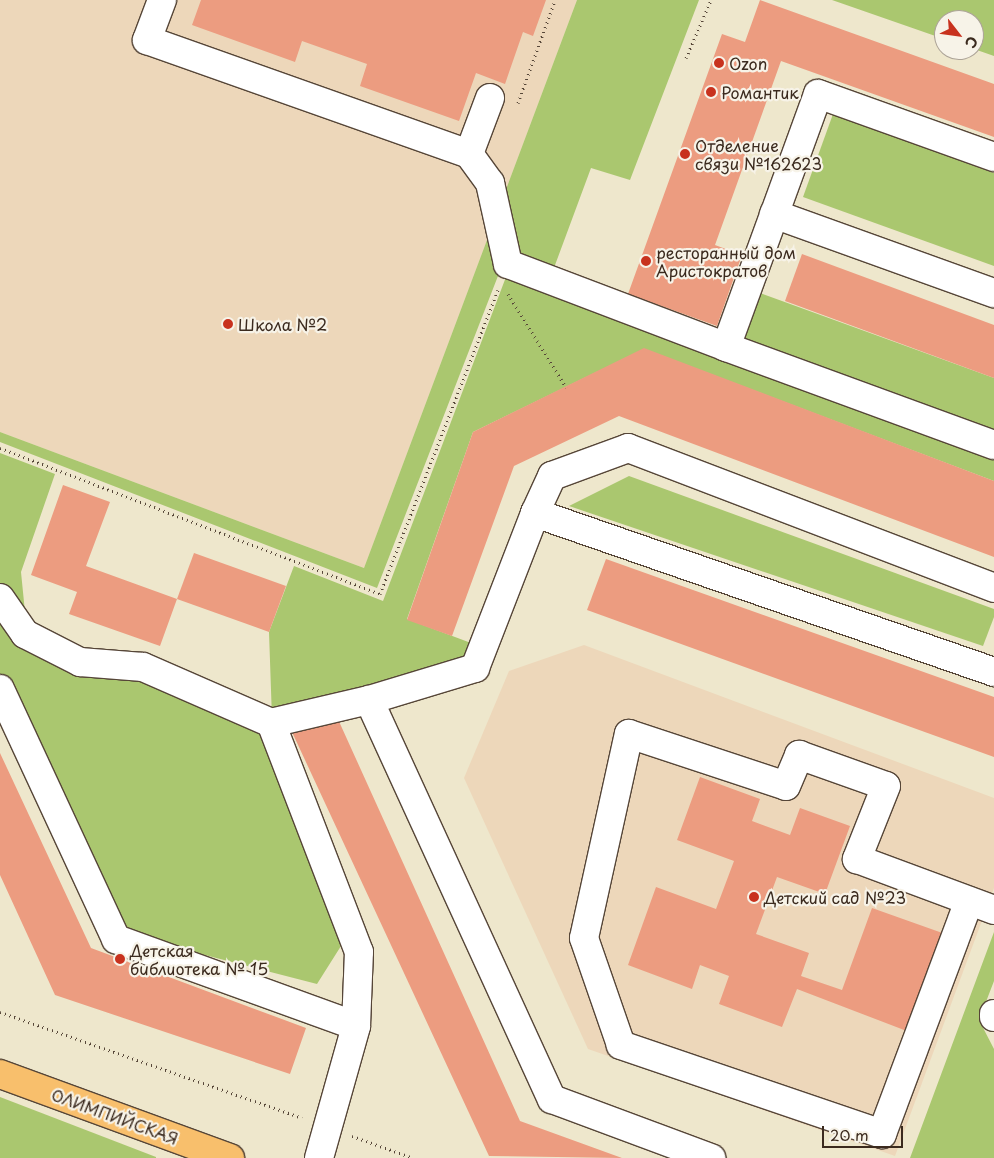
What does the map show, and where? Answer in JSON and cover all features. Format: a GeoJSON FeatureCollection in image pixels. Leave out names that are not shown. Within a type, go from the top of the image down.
{"type":"FeatureCollection","features":[{"type":"Feature","properties":{"kind":"main road","name":"ОЛИМПИЙСКАЯ"},"geometry":{"type":"LineString","coordinates":[[0,1074],[230,1158]]}},
{"type":"Feature","properties":{"kind":"lane"},"geometry":{"type":"LineString","coordinates":[[162,0],[147,40],[469,154],[490,182],[508,264],[726,348],[994,445]]}},
{"type":"Feature","properties":{"kind":"lane"},"geometry":{"type":"LineString","coordinates":[[726,348],[818,94],[994,157]]}},
{"type":"Feature","properties":{"kind":"lane"},"geometry":{"type":"LineString","coordinates":[[469,154],[490,98]]}},
{"type":"Feature","properties":{"kind":"lane"},"geometry":{"type":"LineString","coordinates":[[774,214],[994,293]]}},
{"type":"Feature","properties":{"kind":"lane"},"geometry":{"type":"LineString","coordinates":[[0,598],[25,634],[80,662],[143,667],[271,722],[369,700],[475,668],[535,513],[552,476],[628,448],[994,588]]}},
{"type":"Feature","properties":{"kind":"lane"},"geometry":{"type":"LineString","coordinates":[[535,513],[994,672]]}},
{"type":"Feature","properties":{"kind":"lane"},"geometry":{"type":"LineString","coordinates":[[0,690],[116,939],[356,1026]]}},
{"type":"Feature","properties":{"kind":"lane"},"geometry":{"type":"LineString","coordinates":[[369,700],[552,1099],[711,1158]]}},
{"type":"Feature","properties":{"kind":"lane"},"geometry":{"type":"LineString","coordinates":[[271,722],[359,952],[356,1026],[319,1158]]}},
{"type":"Feature","properties":{"kind":"lane"},"geometry":{"type":"LineString","coordinates":[[969,901],[882,1134],[621,1045],[584,938],[629,734],[786,786],[799,755],[886,786],[857,859],[994,910]]}},
{"type":"Feature","properties":{"kind":"path"},"geometry":{"type":"LineString","coordinates":[[516,110],[555,0]]}},
{"type":"Feature","properties":{"kind":"path"},"geometry":{"type":"LineString","coordinates":[[686,58],[711,0]]}},
{"type":"Feature","properties":{"kind":"path"},"geometry":{"type":"LineString","coordinates":[[0,448],[380,594],[508,264]]}},
{"type":"Feature","properties":{"kind":"path"},"geometry":{"type":"LineString","coordinates":[[0,1012],[413,1158]]}},
{"type":"Feature","properties":{"kind":"shaded area","name":"Школа №2"},"geometry":{"type":"Polygon","coordinates":[[[0,0],[577,0],[364,568],[0,432],[0,0]]]}},
{"type":"Feature","properties":{"kind":"shaded area","name":"Детский сад №23"},"geometry":{"type":"Polygon","coordinates":[[[584,645],[994,798],[994,888],[895,1156],[588,1049],[464,778],[509,671],[584,645]]]}},
{"type":"Feature","properties":{"kind":"green space"},"geometry":{"type":"Polygon","coordinates":[[[577,0],[699,0],[630,180],[591,168],[548,284],[734,355],[757,292],[994,378],[994,481],[644,349],[473,432],[407,619],[479,646],[472,665],[272,719],[269,632],[294,566],[383,601],[509,269],[503,263],[377,588],[0,442],[0,432],[364,568],[577,0]]]}},
{"type":"Feature","properties":{"kind":"green space"},"geometry":{"type":"Polygon","coordinates":[[[832,0],[994,0],[994,56],[984,52],[984,10],[934,10],[934,36],[832,0]]]}},
{"type":"Feature","properties":{"kind":"green space"},"geometry":{"type":"Polygon","coordinates":[[[833,114],[994,173],[994,266],[803,197],[833,114]]]}},
{"type":"Feature","properties":{"kind":"green space"},"geometry":{"type":"Polygon","coordinates":[[[0,453],[55,474],[21,572],[27,632],[0,593],[0,453]]]}},
{"type":"Feature","properties":{"kind":"green space"},"geometry":{"type":"Polygon","coordinates":[[[629,476],[994,609],[994,617],[983,646],[569,506],[629,476]]]}},
{"type":"Feature","properties":{"kind":"green space"},"geometry":{"type":"Polygon","coordinates":[[[0,608],[21,639],[142,676],[266,733],[341,946],[317,984],[120,933],[0,675],[0,608]]]}},
{"type":"Feature","properties":{"kind":"green space"},"geometry":{"type":"Polygon","coordinates":[[[994,932],[994,981],[979,1020],[994,1049],[994,1158],[910,1158],[994,932]]]}},
{"type":"Feature","properties":{"kind":"green space"},"geometry":{"type":"Polygon","coordinates":[[[0,1097],[156,1157],[156,1158],[0,1158],[0,1097]]]}},
{"type":"Feature","properties":{"kind":"building"},"geometry":{"type":"Polygon","coordinates":[[[201,0],[546,0],[533,36],[523,32],[505,84],[476,73],[459,121],[360,86],[367,64],[302,41],[295,62],[192,25],[201,0]]]}},
{"type":"Feature","properties":{"kind":"building"},"geometry":{"type":"Polygon","coordinates":[[[760,0],[994,84],[994,137],[781,61],[715,245],[742,255],[717,326],[628,294],[722,34],[745,42],[760,0]]]}},
{"type":"Feature","properties":{"kind":"building"},"geometry":{"type":"Polygon","coordinates":[[[802,254],[994,325],[994,378],[785,301],[802,254]]]}},
{"type":"Feature","properties":{"kind":"building"},"geometry":{"type":"Polygon","coordinates":[[[644,348],[994,481],[994,557],[619,416],[514,466],[452,636],[407,620],[473,432],[644,348]]]}},
{"type":"Feature","properties":{"kind":"building"},"geometry":{"type":"Polygon","coordinates":[[[63,485],[110,502],[86,566],[177,599],[160,646],[69,614],[77,592],[31,575],[63,485]]]}},
{"type":"Feature","properties":{"kind":"building"},"geometry":{"type":"Polygon","coordinates":[[[194,553],[286,586],[269,632],[177,599],[194,553]]]}},
{"type":"Feature","properties":{"kind":"building"},"geometry":{"type":"Polygon","coordinates":[[[606,559],[994,697],[994,757],[587,610],[606,559]]]}},
{"type":"Feature","properties":{"kind":"building"},"geometry":{"type":"Polygon","coordinates":[[[337,717],[520,1121],[622,1158],[489,1156],[292,732],[337,717]]]}},
{"type":"Feature","properties":{"kind":"building"},"geometry":{"type":"Polygon","coordinates":[[[0,753],[91,948],[306,1028],[290,1074],[55,995],[0,875],[0,753]]]}},
{"type":"Feature","properties":{"kind":"building"},"geometry":{"type":"Polygon","coordinates":[[[700,777],[760,799],[752,821],[790,835],[800,808],[850,826],[825,894],[777,877],[756,934],[809,953],[801,976],[842,990],[872,908],[948,935],[912,1033],[797,989],[782,1027],[719,1004],[729,976],[700,965],[692,989],[628,965],[656,887],[716,909],[734,861],[677,840],[700,777]]]}},
{"type":"Feature","properties":{"kind":"place","name":"Ozon"},"geometry":{"type":"Point","coordinates":[719,63]}},
{"type":"Feature","properties":{"kind":"place","name":"Романтик"},"geometry":{"type":"Point","coordinates":[711,92]}},
{"type":"Feature","properties":{"kind":"place","name":"Отделение связи №162623"},"geometry":{"type":"Point","coordinates":[685,154]}},
{"type":"Feature","properties":{"kind":"place","name":"ресторанный дом Аристократов"},"geometry":{"type":"Point","coordinates":[646,261]}},
{"type":"Feature","properties":{"kind":"place","name":"Школа №2"},"geometry":{"type":"Point","coordinates":[228,324]}},
{"type":"Feature","properties":{"kind":"place","name":"Детский сад №23"},"geometry":{"type":"Point","coordinates":[754,897]}},
{"type":"Feature","properties":{"kind":"place","name":"Детская библиотека № 15"},"geometry":{"type":"Point","coordinates":[120,959]}}]}
